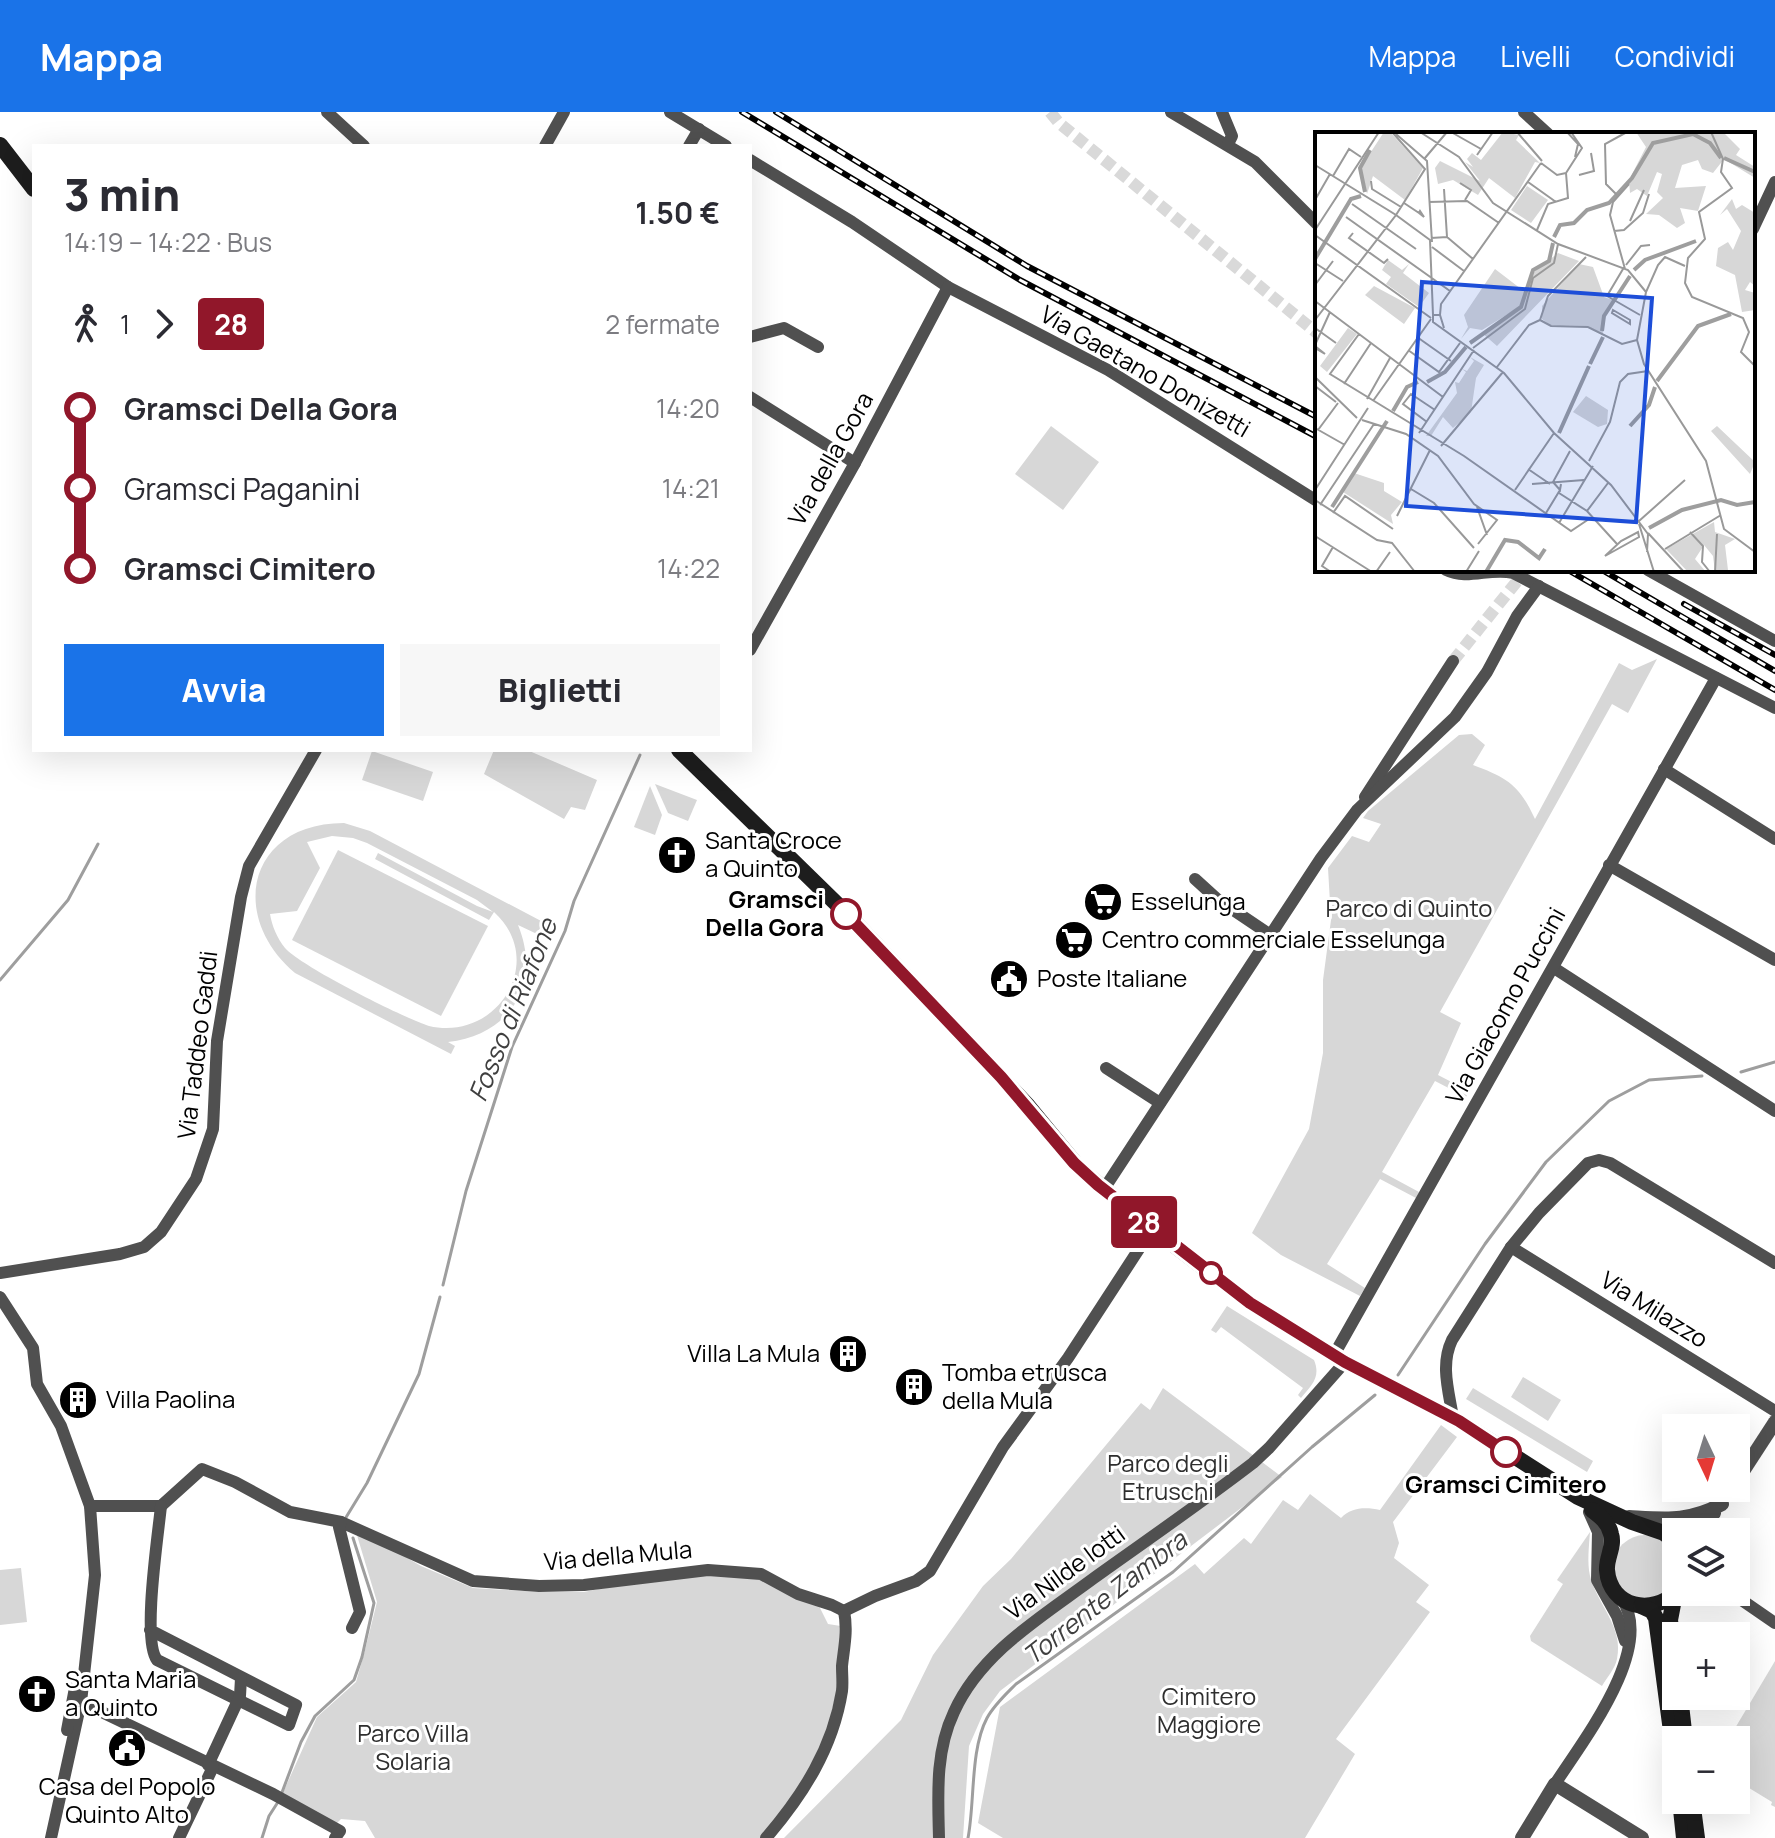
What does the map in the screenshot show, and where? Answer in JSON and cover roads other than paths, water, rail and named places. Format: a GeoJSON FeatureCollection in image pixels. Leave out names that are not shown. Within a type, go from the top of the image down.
{"type":"FeatureCollection","features":[{"type":"Feature","properties":{"kind":"main road"},"geometry":{"type":"LineString","coordinates":[[0,145],[32,186]]}},
{"type":"Feature","properties":{"kind":"main road"},"geometry":{"type":"LineString","coordinates":[[681,752],[846,913],[1019,1097],[1074,1163],[1152,1229],[1250,1303],[1339,1359],[1453,1418],[1578,1497],[1662,1532]]}},
{"type":"Feature","properties":{"kind":"main road"},"geometry":{"type":"LineString","coordinates":[[1578,1497],[1607,1524],[1612,1539],[1607,1564],[1608,1579],[1621,1598],[1652,1611],[1656,1618],[1670,1726]]}},
{"type":"Feature","properties":{"kind":"main road"},"geometry":{"type":"LineString","coordinates":[[1610,1552],[1624,1535],[1635,1530],[1662,1533]]}},
{"type":"Feature","properties":{"kind":"main road"},"geometry":{"type":"LineString","coordinates":[[1641,1606],[1662,1602]]}},
{"type":"Feature","properties":{"kind":"main road"},"geometry":{"type":"LineString","coordinates":[[1681,1814],[1684,1838]]}},
{"type":"Feature","properties":{"kind":"main road"},"geometry":{"type":"LineString","coordinates":[[1694,1814],[1697,1838]]}},
{"type":"Feature","properties":{"kind":"street"},"geometry":{"type":"LineString","coordinates":[[327,112],[362,144]]}},
{"type":"Feature","properties":{"kind":"street"},"geometry":{"type":"LineString","coordinates":[[339,123],[348,112]]}},
{"type":"Feature","properties":{"kind":"street"},"geometry":{"type":"LineString","coordinates":[[546,144],[564,112]]}},
{"type":"Feature","properties":{"kind":"street"},"geometry":{"type":"LineString","coordinates":[[670,112],[723,144]]}},
{"type":"Feature","properties":{"kind":"street"},"geometry":{"type":"LineString","coordinates":[[1171,112],[1255,162],[1315,222]]}},
{"type":"Feature","properties":{"kind":"street"},"geometry":{"type":"LineString","coordinates":[[1222,112],[1232,136],[1228,144]]}},
{"type":"Feature","properties":{"kind":"street"},"geometry":{"type":"LineString","coordinates":[[1524,112],[1546,132]]}},
{"type":"Feature","properties":{"kind":"street"},"geometry":{"type":"LineString","coordinates":[[690,144],[699,129]]}},
{"type":"Feature","properties":{"kind":"street","name":"Via Gaetano Donizetti"},"geometry":{"type":"LineString","coordinates":[[752,161],[852,222],[948,287],[1108,370],[1315,500]]}},
{"type":"Feature","properties":{"kind":"street"},"geometry":{"type":"LineString","coordinates":[[1755,225],[1775,182]]}},
{"type":"Feature","properties":{"kind":"street","name":"Via della Gora"},"geometry":{"type":"LineString","coordinates":[[752,646],[855,463],[948,287]]}},
{"type":"Feature","properties":{"kind":"street"},"geometry":{"type":"LineString","coordinates":[[753,334],[784,328],[818,347]]}},
{"type":"Feature","properties":{"kind":"street"},"geometry":{"type":"LineString","coordinates":[[752,398],[855,463]]}},
{"type":"Feature","properties":{"kind":"street"},"geometry":{"type":"LineString","coordinates":[[1452,572],[1460,575],[1496,572]]}},
{"type":"Feature","properties":{"kind":"street"},"geometry":{"type":"LineString","coordinates":[[1510,572],[1775,708]]}},
{"type":"Feature","properties":{"kind":"street"},"geometry":{"type":"LineString","coordinates":[[1652,572],[1775,641]]}},
{"type":"Feature","properties":{"kind":"street"},"geometry":{"type":"LineString","coordinates":[[1357,810],[1455,717],[1487,672],[1517,616],[1539,586]]}},
{"type":"Feature","properties":{"kind":"street"},"geometry":{"type":"LineString","coordinates":[[1104,1189],[1269,934],[1357,810],[1453,661]]}},
{"type":"Feature","properties":{"kind":"street","name":"Via Giacomo Puccini"},"geometry":{"type":"LineString","coordinates":[[1339,1359],[1609,865],[1716,678]]}},
{"type":"Feature","properties":{"kind":"street","name":"Via Taddeo Gaddi"},"geometry":{"type":"LineString","coordinates":[[0,1273],[120,1254],[144,1247],[161,1232],[196,1179],[213,1129],[217,1041],[249,866],[315,752]]}},
{"type":"Feature","properties":{"kind":"street"},"geometry":{"type":"LineString","coordinates":[[1664,769],[1775,839]]}},
{"type":"Feature","properties":{"kind":"street"},"geometry":{"type":"LineString","coordinates":[[1609,865],[1775,960]]}},
{"type":"Feature","properties":{"kind":"street"},"geometry":{"type":"LineString","coordinates":[[1195,879],[1217,899],[1269,934]]}},
{"type":"Feature","properties":{"kind":"street"},"geometry":{"type":"LineString","coordinates":[[1554,968],[1775,1111]]}},
{"type":"Feature","properties":{"kind":"street"},"geometry":{"type":"LineString","coordinates":[[1106,1068],[1160,1103]]}},
{"type":"Feature","properties":{"kind":"street"},"geometry":{"type":"LineString","coordinates":[[1453,1418],[1445,1373],[1448,1348],[1511,1247],[1582,1167],[1599,1160],[1610,1163],[1775,1263]]}},
{"type":"Feature","properties":{"kind":"street"},"geometry":{"type":"LineString","coordinates":[[766,1838],[800,1798],[821,1759],[836,1720],[847,1627],[844,1611],[916,1581],[930,1571],[1003,1447],[1068,1358],[1152,1229]]}},
{"type":"Feature","properties":{"kind":"street","name":"Via Milazzo"},"geometry":{"type":"LineString","coordinates":[[1511,1247],[1775,1411]]}},
{"type":"Feature","properties":{"kind":"street"},"geometry":{"type":"LineString","coordinates":[[0,1297],[33,1348],[37,1384],[61,1426],[90,1506],[95,1575],[81,1702],[51,1838]]}},
{"type":"Feature","properties":{"kind":"street","name":"Via Nilde Iotti"},"geometry":{"type":"LineString","coordinates":[[939,1838],[941,1750],[953,1714],[976,1677],[1016,1635],[1223,1486],[1269,1448],[1339,1359]]}},
{"type":"Feature","properties":{"kind":"street"},"geometry":{"type":"LineString","coordinates":[[1750,1460],[1775,1422]]}},
{"type":"Feature","properties":{"kind":"street","name":"Via della Mula"},"geometry":{"type":"LineString","coordinates":[[161,1506],[202,1469],[235,1482],[290,1512],[341,1522],[473,1581],[539,1586],[584,1585],[708,1570],[761,1574],[798,1594],[844,1611]]}},
{"type":"Feature","properties":{"kind":"street"},"geometry":{"type":"LineString","coordinates":[[1578,1497],[1595,1522],[1598,1532],[1597,1580],[1617,1616],[1627,1651]]}},
{"type":"Feature","properties":{"kind":"street"},"geometry":{"type":"LineString","coordinates":[[1621,1517],[1684,1519],[1722,1504]]}},
{"type":"Feature","properties":{"kind":"street"},"geometry":{"type":"LineString","coordinates":[[1714,1518],[1722,1504]]}},
{"type":"Feature","properties":{"kind":"street"},"geometry":{"type":"LineString","coordinates":[[1710,1518],[1722,1504]]}},
{"type":"Feature","properties":{"kind":"street"},"geometry":{"type":"LineString","coordinates":[[90,1506],[161,1506],[150,1630],[152,1653],[157,1660],[289,1725],[296,1705],[150,1630]]}},
{"type":"Feature","properties":{"kind":"street"},"geometry":{"type":"LineString","coordinates":[[341,1522],[339,1527],[360,1612],[352,1628]]}},
{"type":"Feature","properties":{"kind":"street"},"geometry":{"type":"LineString","coordinates":[[1522,1838],[1625,1665],[1629,1616],[1621,1598]]}},
{"type":"Feature","properties":{"kind":"street"},"geometry":{"type":"LineString","coordinates":[[1750,1606],[1775,1623]]}},
{"type":"Feature","properties":{"kind":"street"},"geometry":{"type":"LineString","coordinates":[[64,1774],[60,1773],[60,1766],[83,1629],[85,1624],[90,1623]]}},
{"type":"Feature","properties":{"kind":"street"},"geometry":{"type":"LineString","coordinates":[[179,1838],[238,1701],[241,1678]]}},
{"type":"Feature","properties":{"kind":"street"},"geometry":{"type":"LineString","coordinates":[[81,1702],[273,1794],[340,1831],[335,1838]]}},
{"type":"Feature","properties":{"kind":"street"},"geometry":{"type":"LineString","coordinates":[[1555,1784],[1642,1838]]}},
{"type":"Feature","properties":{"kind":"waterway","name":"Fosso di Riafone"},"geometry":{"type":"LineString","coordinates":[[443,1285],[466,1191],[512,1047],[640,755]]}},
{"type":"Feature","properties":{"kind":"waterway"},"geometry":{"type":"LineString","coordinates":[[0,980],[68,900],[98,844]]}},
{"type":"Feature","properties":{"kind":"waterway","name":"Torrente Zambra"},"geometry":{"type":"LineString","coordinates":[[1741,1072],[1775,1062]]}},
{"type":"Feature","properties":{"kind":"waterway","name":"Torrente Zambra"},"geometry":{"type":"LineString","coordinates":[[1398,1375],[1485,1244],[1546,1162],[1609,1101],[1649,1080],[1702,1076]]}},
{"type":"Feature","properties":{"kind":"waterway","name":"Fosso di Riafone"},"geometry":{"type":"LineString","coordinates":[[345,1519],[367,1483],[419,1374],[440,1297]]}},
{"type":"Feature","properties":{"kind":"waterway","name":"Torrente Zambra"},"geometry":{"type":"LineString","coordinates":[[968,1838],[978,1745],[987,1718],[1000,1700],[1016,1684],[1173,1572],[1312,1447],[1375,1395]]}},
{"type":"Feature","properties":{"kind":"waterway","name":"Fosso di Riafone"},"geometry":{"type":"LineString","coordinates":[[281,1795],[301,1742],[315,1716],[354,1680],[362,1657],[374,1603],[353,1538]]}},
{"type":"Feature","properties":{"kind":"waterway","name":"Fosso di Riafone"},"geometry":{"type":"LineString","coordinates":[[262,1838],[269,1816],[278,1802]]}},
{"type":"Feature","properties":{"kind":"tunnel"},"geometry":{"type":"LineString","coordinates":[[1050,112],[1059,123],[1315,331]]}},
{"type":"Feature","properties":{"kind":"tunnel"},"geometry":{"type":"LineString","coordinates":[[1453,661],[1524,572]]}},
{"type":"Feature","properties":{"kind":"railway"},"geometry":{"type":"LineString","coordinates":[[742,112],[1020,280],[1315,436]]}},
{"type":"Feature","properties":{"kind":"railway"},"geometry":{"type":"LineString","coordinates":[[776,112],[1027,266],[1315,416]]}},
{"type":"Feature","properties":{"kind":"railway"},"geometry":{"type":"LineString","coordinates":[[1571,572],[1775,690]]}},
{"type":"Feature","properties":{"kind":"railway"},"geometry":{"type":"LineString","coordinates":[[1605,572],[1775,671]]}},
{"type":"Feature","properties":{"kind":"railway"},"geometry":{"type":"LineString","coordinates":[[1684,604],[1775,655]]}},
{"type":"Feature","properties":{"kind":"place","name":"Santa Croce a Quinto"},"geometry":{"type":"Point","coordinates":[677,855]}},
{"type":"Feature","properties":{"kind":"place","name":"Esselunga"},"geometry":{"type":"Point","coordinates":[1103,902]}},
{"type":"Feature","properties":{"kind":"place","name":"Gramsci Della Gora"},"geometry":{"type":"Point","coordinates":[846,914]}},
{"type":"Feature","properties":{"kind":"place","name":"Centro commerciale Esselunga"},"geometry":{"type":"Point","coordinates":[1074,940]}},
{"type":"Feature","properties":{"kind":"place","name":"Poste Italiane"},"geometry":{"type":"Point","coordinates":[1009,979]}},
{"type":"Feature","properties":{"kind":"place","name":"Villa La Mula"},"geometry":{"type":"Point","coordinates":[848,1354]}},
{"type":"Feature","properties":{"kind":"place","name":"Tomba etrusca della Mula"},"geometry":{"type":"Point","coordinates":[914,1387]}},
{"type":"Feature","properties":{"kind":"place","name":"Villa Paolina"},"geometry":{"type":"Point","coordinates":[78,1400]}},
{"type":"Feature","properties":{"kind":"place","name":"Gramsci Cimitero"},"geometry":{"type":"Point","coordinates":[1506,1452]}},
{"type":"Feature","properties":{"kind":"place","name":"Santa Maria a Quinto"},"geometry":{"type":"Point","coordinates":[37,1694]}},
{"type":"Feature","properties":{"kind":"place","name":"Casa del Popolo Quinto Alto"},"geometry":{"type":"Point","coordinates":[127,1748]}},
{"type":"Feature","properties":{"kind":"park label","name":"Parco di Quinto"},"geometry":{"type":"Point","coordinates":[1409,909]}},
{"type":"Feature","properties":{"kind":"park label","name":"Parco degli Etruschi"},"geometry":{"type":"Point","coordinates":[1168,1478]}},
{"type":"Feature","properties":{"kind":"park label","name":"Cimitero Maggiore"},"geometry":{"type":"Point","coordinates":[1209,1711]}},
{"type":"Feature","properties":{"kind":"park label","name":"Parco Villa Solaria"},"geometry":{"type":"Point","coordinates":[413,1748]}}]}
